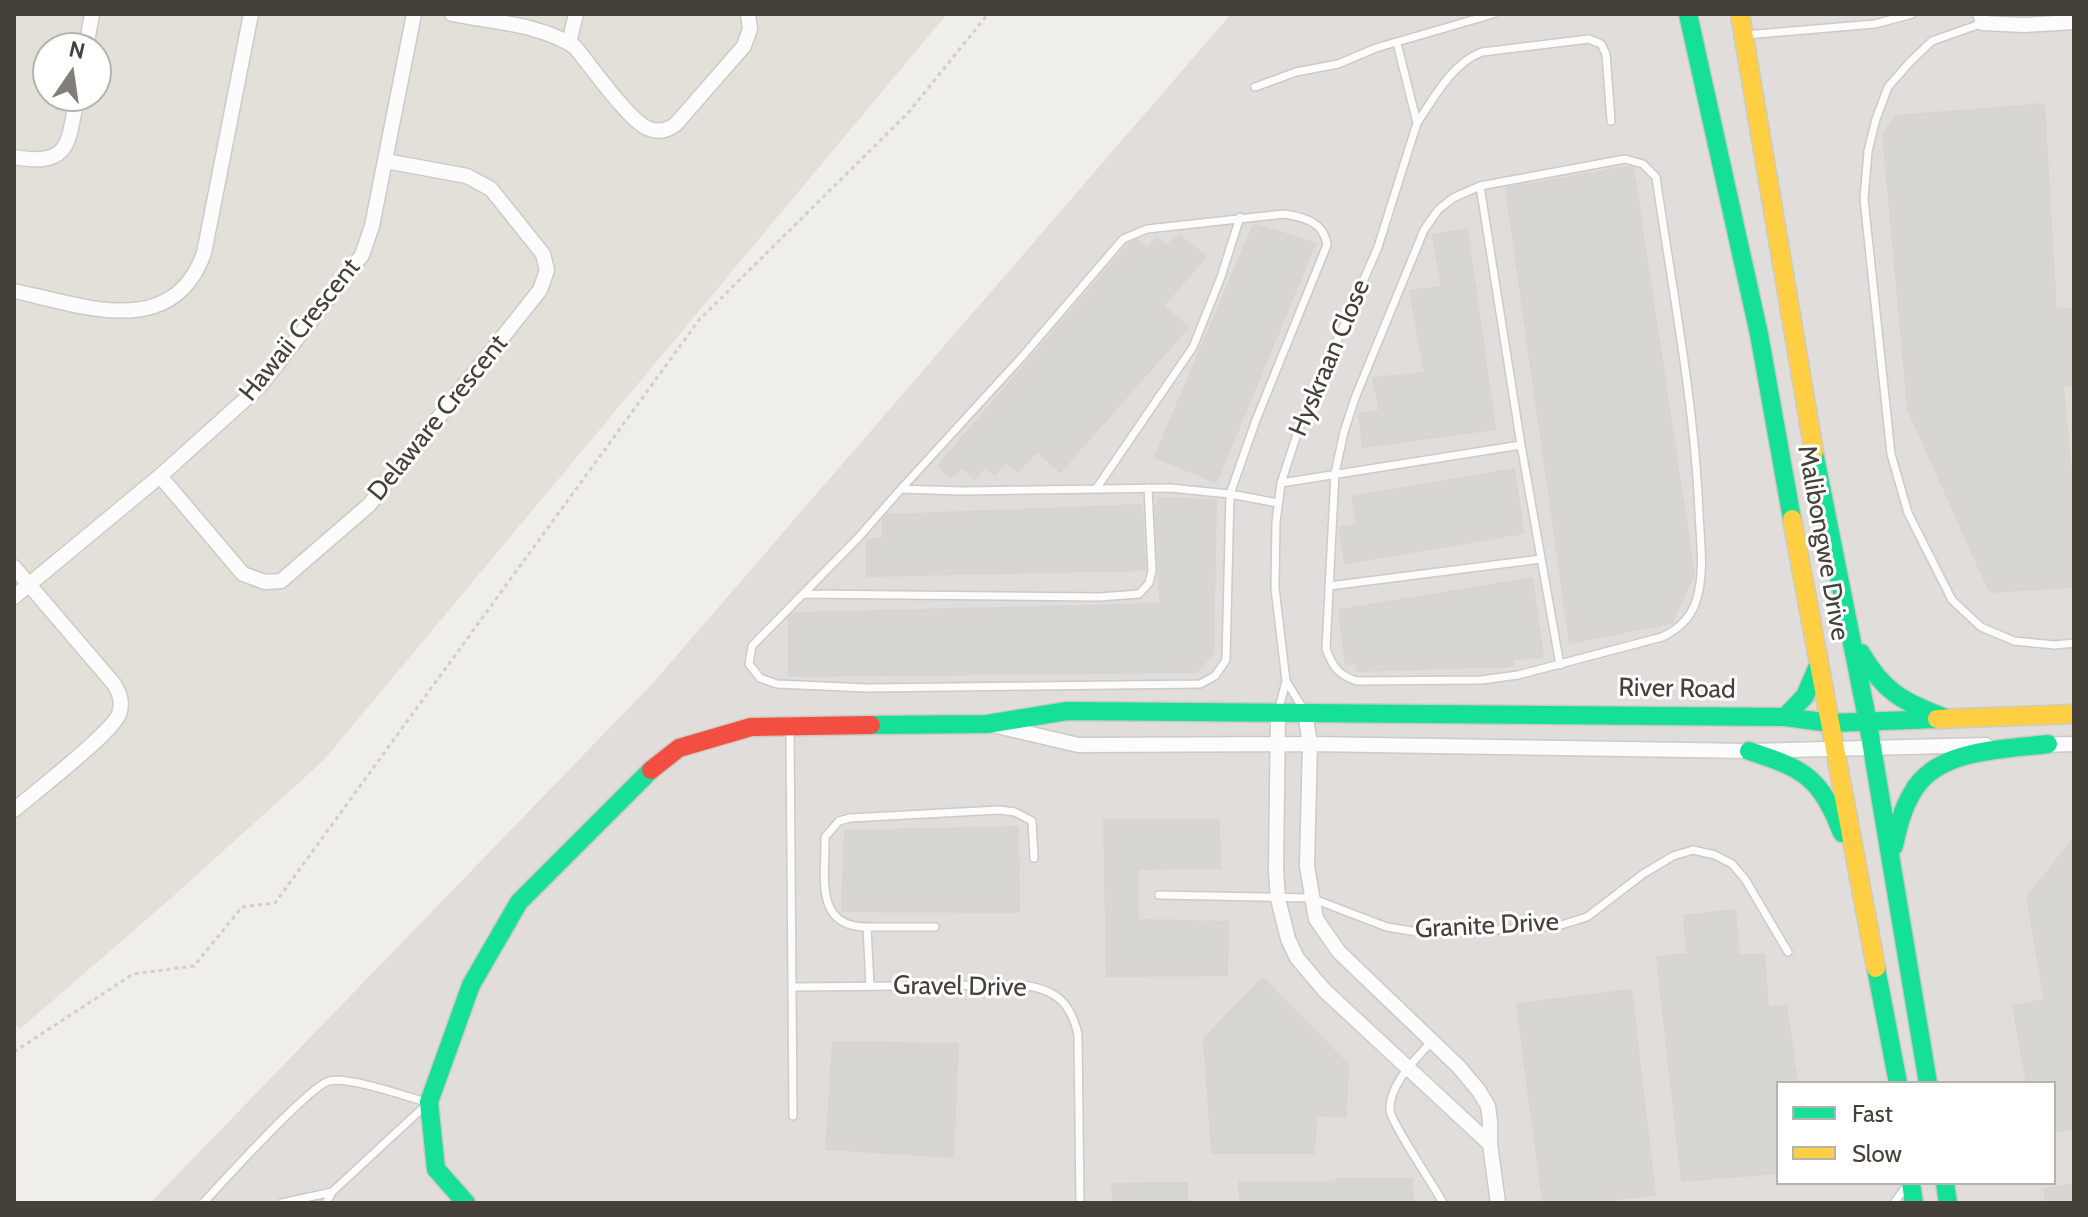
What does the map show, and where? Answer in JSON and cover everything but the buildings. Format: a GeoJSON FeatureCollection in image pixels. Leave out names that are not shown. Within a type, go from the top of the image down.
{"type":"FeatureCollection","features":[{"type":"Feature","properties":{"kind":"main road","name":"Malibongwe Drive"},"geometry":{"type":"LineString","coordinates":[[1688,14],[1759,334],[1898,1081]]}},
{"type":"Feature","properties":{"kind":"main road","name":"Malibongwe Drive"},"geometry":{"type":"LineString","coordinates":[[1740,14],[1813,447],[1868,723],[1928,1081]]}},
{"type":"Feature","properties":{"kind":"main road"},"geometry":{"type":"LineString","coordinates":[[1852,636],[1873,677],[1887,691],[1916,707],[1953,720]]}},
{"type":"Feature","properties":{"kind":"main road"},"geometry":{"type":"LineString","coordinates":[[1785,717],[1803,702],[1818,664]]}},
{"type":"Feature","properties":{"kind":"main road","name":"River Road"},"geometry":{"type":"LineString","coordinates":[[429,1102],[471,985],[519,902],[646,774],[679,748],[751,727],[987,724],[1067,711],[1785,717],[1830,723],[2074,714]]}},
{"type":"Feature","properties":{"kind":"main road"},"geometry":{"type":"LineString","coordinates":[[1891,864],[1901,812],[1908,794],[1936,768],[1956,758],[2048,744]]}},
{"type":"Feature","properties":{"kind":"main road"},"geometry":{"type":"LineString","coordinates":[[1749,751],[1776,760],[1817,784],[1826,796],[1859,873]]}},
{"type":"Feature","properties":{"kind":"main road"},"geometry":{"type":"LineString","coordinates":[[429,1102],[436,1169],[466,1203]]}},
{"type":"Feature","properties":{"kind":"street"},"geometry":{"type":"LineString","coordinates":[[14,291],[130,311],[159,305],[186,285],[204,253],[251,14]]}},
{"type":"Feature","properties":{"kind":"street","name":"Hawaii Crescent"},"geometry":{"type":"LineString","coordinates":[[14,597],[160,476],[259,387],[352,269],[370,237],[414,14]]}},
{"type":"Feature","properties":{"kind":"street"},"geometry":{"type":"LineString","coordinates":[[452,14],[547,32],[569,43],[638,122],[650,130],[664,131],[676,124],[744,46],[750,29],[748,14]]}},
{"type":"Feature","properties":{"kind":"street"},"geometry":{"type":"LineString","coordinates":[[569,43],[576,14]]}},
{"type":"Feature","properties":{"kind":"street"},"geometry":{"type":"LineString","coordinates":[[1982,18],[2024,25],[2074,22]]}},
{"type":"Feature","properties":{"kind":"street"},"geometry":{"type":"LineString","coordinates":[[14,157],[41,160],[55,157],[68,140],[74,112]]}},
{"type":"Feature","properties":{"kind":"street","name":"Delaware Crescent"},"geometry":{"type":"LineString","coordinates":[[160,476],[243,574],[265,582],[281,581],[369,505],[540,290],[547,270],[543,254],[491,189],[467,176],[386,161]]}},
{"type":"Feature","properties":{"kind":"street"},"geometry":{"type":"LineString","coordinates":[[14,567],[114,684],[121,706],[118,718],[104,734],[14,810]]}},
{"type":"Feature","properties":{"kind":"street"},"geometry":{"type":"LineString","coordinates":[[1278,712],[1278,899],[1288,939],[1297,958],[1325,991],[1490,1144]]}},
{"type":"Feature","properties":{"kind":"street"},"geometry":{"type":"LineString","coordinates":[[1305,712],[1310,744],[1307,866],[1316,919],[1333,944],[1469,1077],[1488,1106],[1498,1203]]}},
{"type":"Feature","properties":{"kind":"street"},"geometry":{"type":"LineString","coordinates":[[987,724],[1078,745],[1310,744],[1749,751],[2074,744]]}},
{"type":"Feature","properties":{"kind":"lane"},"geometry":{"type":"LineString","coordinates":[[1255,87],[1493,14]]}},
{"type":"Feature","properties":{"kind":"lane"},"geometry":{"type":"LineString","coordinates":[[1743,35],[1875,24],[1912,14]]}},
{"type":"Feature","properties":{"kind":"lane"},"geometry":{"type":"LineString","coordinates":[[1982,18],[1932,41],[1888,87],[1868,151],[1864,199],[1891,454],[1908,513],[1952,600],[1981,627],[2014,641],[2055,645],[2074,643]]}},
{"type":"Feature","properties":{"kind":"lane"},"geometry":{"type":"LineString","coordinates":[[1417,123],[1452,75],[1472,56],[1482,52],[1589,39],[1601,44],[1606,54],[1611,121]]}},
{"type":"Feature","properties":{"kind":"lane"},"geometry":{"type":"LineString","coordinates":[[1397,43],[1417,123]]}},
{"type":"Feature","properties":{"kind":"lane","name":"Hyskraan Close"},"geometry":{"type":"LineString","coordinates":[[1286,681],[1275,588],[1281,483],[1298,431],[1378,247],[1417,123]]}},
{"type":"Feature","properties":{"kind":"lane"},"geometry":{"type":"LineString","coordinates":[[1625,159],[1643,164],[1656,177],[1698,482],[1701,551],[1697,598],[1689,617],[1677,630],[1662,637],[1560,665],[1481,680],[1357,681],[1343,676],[1333,667],[1326,649],[1335,473],[1355,398],[1424,230],[1438,210],[1453,198],[1480,186],[1625,159]]}},
{"type":"Feature","properties":{"kind":"lane"},"geometry":{"type":"LineString","coordinates":[[1480,186],[1560,665]]}},
{"type":"Feature","properties":{"kind":"lane"},"geometry":{"type":"LineString","coordinates":[[1284,214],[1300,216],[1319,226],[1325,234],[1327,245],[1256,420],[1230,494],[1226,660],[1215,676],[1200,684],[867,688],[777,684],[760,678],[749,664],[752,646],[901,489],[1021,358],[1123,239],[1147,229],[1284,214]]}},
{"type":"Feature","properties":{"kind":"lane"},"geometry":{"type":"LineString","coordinates":[[1096,489],[1193,347],[1221,277],[1240,217]]}},
{"type":"Feature","properties":{"kind":"lane"},"geometry":{"type":"LineString","coordinates":[[1281,483],[1521,445]]}},
{"type":"Feature","properties":{"kind":"lane"},"geometry":{"type":"LineString","coordinates":[[901,489],[1148,488],[1230,494],[1278,503]]}},
{"type":"Feature","properties":{"kind":"lane"},"geometry":{"type":"LineString","coordinates":[[803,594],[1099,597],[1139,594],[1149,583],[1152,571],[1148,488]]}},
{"type":"Feature","properties":{"kind":"lane"},"geometry":{"type":"LineString","coordinates":[[1329,586],[1541,559]]}},
{"type":"Feature","properties":{"kind":"lane"},"geometry":{"type":"LineString","coordinates":[[1286,681],[1305,712]]}},
{"type":"Feature","properties":{"kind":"lane"},"geometry":{"type":"LineString","coordinates":[[1278,712],[1286,681]]}},
{"type":"Feature","properties":{"kind":"lane"},"geometry":{"type":"LineString","coordinates":[[790,726],[793,1116]]}},
{"type":"Feature","properties":{"kind":"lane"},"geometry":{"type":"LineString","coordinates":[[935,927],[867,927],[842,923],[831,913],[826,902],[825,837],[839,821],[895,815],[1015,812],[1032,821],[1034,858]]}},
{"type":"Feature","properties":{"kind":"lane","name":"Granite Drive"},"geometry":{"type":"LineString","coordinates":[[1159,895],[1311,898],[1408,932],[1430,934],[1558,926],[1587,917],[1643,874],[1673,856],[1693,850],[1715,855],[1732,864],[1745,879],[1788,952]]}},
{"type":"Feature","properties":{"kind":"lane"},"geometry":{"type":"LineString","coordinates":[[867,927],[870,986]]}},
{"type":"Feature","properties":{"kind":"lane","name":"Gravel Drive"},"geometry":{"type":"LineString","coordinates":[[792,987],[1022,985],[1046,990],[1065,1004],[1074,1015],[1078,1035],[1080,1203]]}},
{"type":"Feature","properties":{"kind":"lane"},"geometry":{"type":"LineString","coordinates":[[1432,1041],[1400,1082],[1390,1113],[1443,1203]]}},
{"type":"Feature","properties":{"kind":"lane"},"geometry":{"type":"LineString","coordinates":[[203,1203],[308,1095],[329,1081],[361,1084],[429,1102]]}},
{"type":"Feature","properties":{"kind":"lane"},"geometry":{"type":"LineString","coordinates":[[326,1203],[332,1192],[429,1102]]}},
{"type":"Feature","properties":{"kind":"lane"},"geometry":{"type":"LineString","coordinates":[[1894,1203],[1908,1185]]}},
{"type":"Feature","properties":{"kind":"lane"},"geometry":{"type":"LineString","coordinates":[[282,1203],[332,1192]]}},
{"type":"Feature","properties":{"kind":"path"},"geometry":{"type":"LineString","coordinates":[[14,1052],[133,974],[194,966],[242,907],[275,903],[699,320],[908,113],[988,14]]}},
{"type":"Feature","properties":{"kind":"shaded area"},"geometry":{"type":"Polygon","coordinates":[[[14,14],[947,14],[323,761],[20,1029],[14,1022],[14,14]]]}},
{"type":"Feature","properties":{"kind":"shaded area"},"geometry":{"type":"Polygon","coordinates":[[[1231,14],[2074,14],[2074,1203],[150,1203],[653,683],[1231,14]]]}},
{"type":"Feature","properties":{"kind":"traffic: fast"},"geometry":{"type":"LineString","coordinates":[[1688,14],[1759,334],[1792,519]]}},
{"type":"Feature","properties":{"kind":"traffic: fast"},"geometry":{"type":"LineString","coordinates":[[1814,452],[1868,723],[1928,1081]]}},
{"type":"Feature","properties":{"kind":"traffic: fast"},"geometry":{"type":"LineString","coordinates":[[1861,653],[1877,677],[1895,694],[1943,717]]}},
{"type":"Feature","properties":{"kind":"traffic: fast"},"geometry":{"type":"LineString","coordinates":[[1785,717],[1805,696],[1817,668]]}},
{"type":"Feature","properties":{"kind":"traffic: fast"},"geometry":{"type":"LineString","coordinates":[[871,725],[987,724],[1067,711],[1785,717],[1830,723],[1937,719]]}},
{"type":"Feature","properties":{"kind":"traffic: fast"},"geometry":{"type":"LineString","coordinates":[[1894,846],[1912,793],[1923,778],[1937,767],[1972,754],[2048,744]]}},
{"type":"Feature","properties":{"kind":"traffic: fast"},"geometry":{"type":"LineString","coordinates":[[1749,751],[1784,764],[1808,778],[1826,799],[1842,833]]}},
{"type":"Feature","properties":{"kind":"traffic: fast"},"geometry":{"type":"LineString","coordinates":[[466,1203],[436,1169],[429,1102],[471,985],[519,902],[651,770]]}},
{"type":"Feature","properties":{"kind":"traffic: fast"},"geometry":{"type":"LineString","coordinates":[[1876,968],[1898,1081]]}},
{"type":"Feature","properties":{"kind":"traffic: fast"},"geometry":{"type":"LineString","coordinates":[[1911,1185],[1914,1203]]}},
{"type":"Feature","properties":{"kind":"traffic: fast"},"geometry":{"type":"LineString","coordinates":[[1945,1185],[1948,1203]]}},
{"type":"Feature","properties":{"kind":"traffic: slow"},"geometry":{"type":"LineString","coordinates":[[1740,14],[1814,452]]}},
{"type":"Feature","properties":{"kind":"traffic: slow"},"geometry":{"type":"LineString","coordinates":[[1792,519],[1876,968]]}},
{"type":"Feature","properties":{"kind":"traffic: slow"},"geometry":{"type":"LineString","coordinates":[[1937,719],[2074,714]]}},
{"type":"Feature","properties":{"kind":"traffic: jam"},"geometry":{"type":"LineString","coordinates":[[651,770],[679,748],[751,727],[871,725]]}}]}
